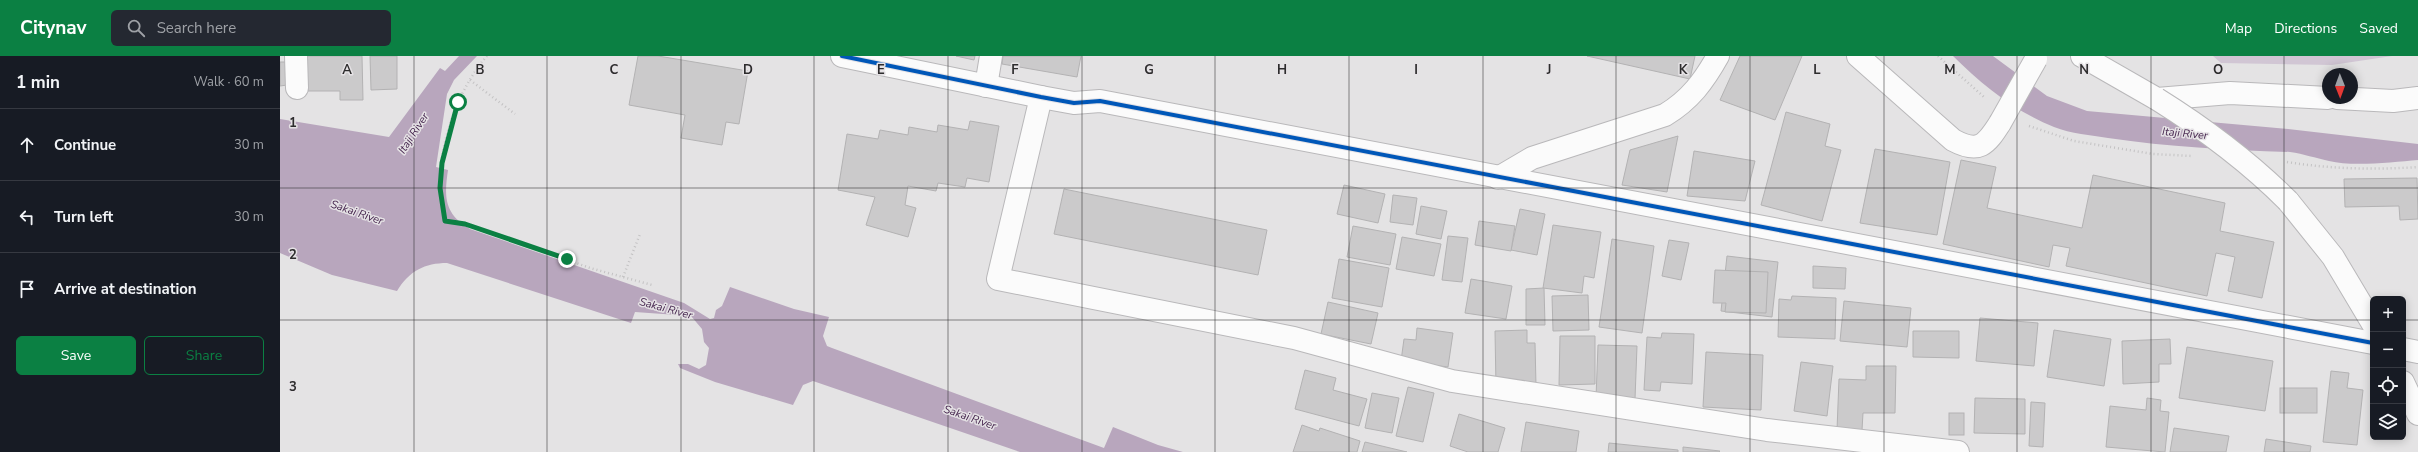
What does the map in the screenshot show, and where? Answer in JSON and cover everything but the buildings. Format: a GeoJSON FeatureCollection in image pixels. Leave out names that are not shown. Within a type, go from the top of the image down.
{"type":"FeatureCollection","features":[{"type":"Feature","properties":{"kind":"street"},"geometry":{"type":"LineString","coordinates":[[296,56],[297,88]]}},
{"type":"Feature","properties":{"kind":"street"},"geometry":{"type":"LineString","coordinates":[[842,56],[1041,97],[1074,103],[1100,101],[1498,178],[2370,342]]}},
{"type":"Feature","properties":{"kind":"street"},"geometry":{"type":"LineString","coordinates":[[986,86],[991,56]]}},
{"type":"Feature","properties":{"kind":"street"},"geometry":{"type":"LineString","coordinates":[[1498,178],[1532,158],[1665,115],[1683,104],[1693,94],[1702,83],[1718,56]]}},
{"type":"Feature","properties":{"kind":"street"},"geometry":{"type":"LineString","coordinates":[[1858,56],[1953,140],[1961,145],[1971,148],[1982,145],[1991,138],[2036,57]]}},
{"type":"Feature","properties":{"kind":"street"},"geometry":{"type":"LineString","coordinates":[[2082,56],[2157,99],[2227,146],[2254,168],[2288,202],[2333,257],[2370,319]]}},
{"type":"Feature","properties":{"kind":"street"},"geometry":{"type":"LineString","coordinates":[[2157,99],[2230,93],[2322,98]]}},
{"type":"Feature","properties":{"kind":"street"},"geometry":{"type":"LineString","coordinates":[[1041,97],[998,279],[1294,338],[1452,382],[1767,430],[1958,452]]}},
{"type":"Feature","properties":{"kind":"street"},"geometry":{"type":"LineString","coordinates":[[2358,99],[2393,101],[2418,98]]}},
{"type":"Feature","properties":{"kind":"street"},"geometry":{"type":"LineString","coordinates":[[2406,350],[2418,352]]}},
{"type":"Feature","properties":{"kind":"street"},"geometry":{"type":"LineString","coordinates":[[2406,388],[2418,414]]}},
{"type":"Feature","properties":{"kind":"path"},"geometry":{"type":"LineString","coordinates":[[487,56],[470,80],[458,102],[442,163],[440,188],[445,221],[465,224],[590,268],[652,285]]}},
{"type":"Feature","properties":{"kind":"path"},"geometry":{"type":"LineString","coordinates":[[1938,56],[1989,100]]}},
{"type":"Feature","properties":{"kind":"path"},"geometry":{"type":"LineString","coordinates":[[470,80],[515,114]]}},
{"type":"Feature","properties":{"kind":"path"},"geometry":{"type":"LineString","coordinates":[[2025,124],[2074,141],[2153,154],[2200,156]]}},
{"type":"Feature","properties":{"kind":"path"},"geometry":{"type":"LineString","coordinates":[[2283,161],[2318,166],[2368,170],[2418,167]]}},
{"type":"Feature","properties":{"kind":"path"},"geometry":{"type":"LineString","coordinates":[[623,277],[640,234]]}},
{"type":"Feature","properties":{"kind":"shaded area"},"geometry":{"type":"Polygon","coordinates":[[[2213,56],[2392,56],[2332,65],[2221,63],[2213,56]]]}},
{"type":"Feature","properties":{"kind":"water"},"geometry":{"type":"Polygon","coordinates":[[[459,56],[477,56],[454,80],[447,94],[436,167],[448,170],[446,197],[448,204],[455,217],[470,229],[684,303],[710,319],[714,318],[716,310],[722,306],[730,287],[794,309],[829,317],[823,336],[827,346],[832,348],[1104,448],[1113,427],[1158,445],[1183,452],[1020,452],[813,381],[803,385],[793,405],[715,382],[680,368],[678,364],[688,364],[699,369],[706,365],[709,348],[704,342],[702,329],[691,316],[635,312],[631,323],[447,263],[439,263],[425,267],[412,273],[397,291],[332,275],[280,253],[280,119],[389,137],[440,68],[445,71],[459,56]]]}},
{"type":"Feature","properties":{"kind":"water","name":"Itaji River"},"geometry":{"type":"Polygon","coordinates":[[[1953,56],[1993,56],[2047,96],[2087,111],[2288,129],[2418,144],[2418,160],[2373,164],[2350,164],[2290,152],[2176,146],[2067,131],[2040,121],[2013,106],[1976,77],[1953,56]]]}},
{"type":"Feature","properties":{"kind":"cycle path"},"geometry":{"type":"LineString","coordinates":[[842,56],[1041,97],[1074,103],[1100,101],[2370,342]]}},
{"type":"Feature","properties":{"kind":"route"},"geometry":{"type":"LineString","coordinates":[[458,102],[442,163],[440,188],[445,221],[465,224],[567,259]]}},
{"type":"Feature","properties":{"kind":"water label","name":"Sakai River"},"geometry":{"type":"Point","coordinates":[357,212]}},
{"type":"Feature","properties":{"kind":"water label","name":"Sakai River"},"geometry":{"type":"Point","coordinates":[666,308]}},
{"type":"Feature","properties":{"kind":"water label","name":"Sakai River"},"geometry":{"type":"Point","coordinates":[970,417]}}]}
